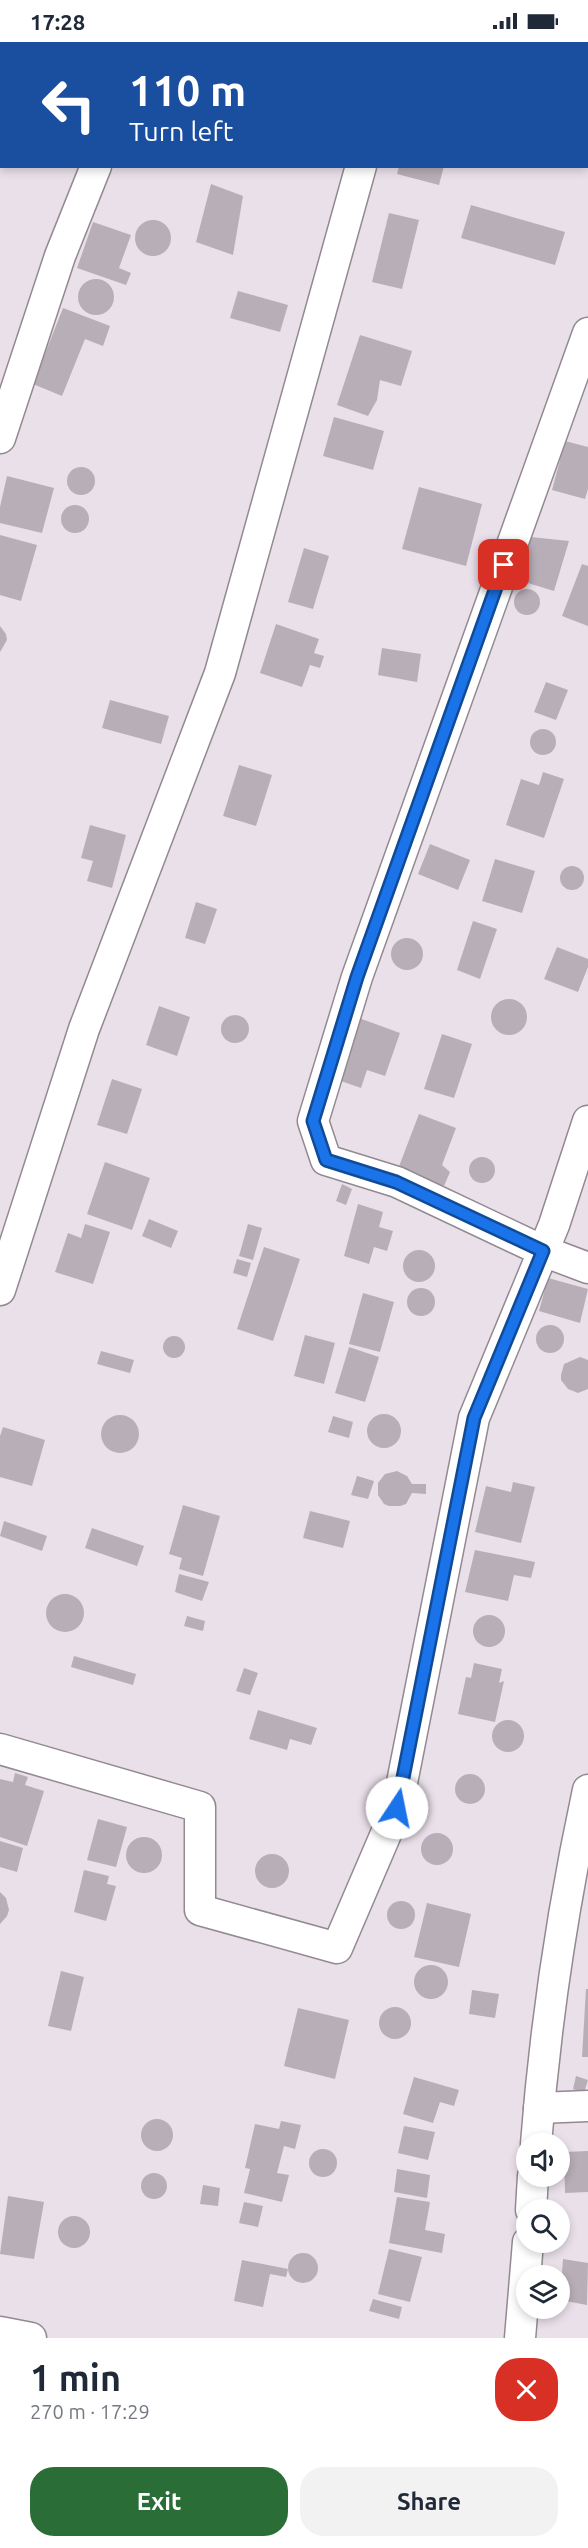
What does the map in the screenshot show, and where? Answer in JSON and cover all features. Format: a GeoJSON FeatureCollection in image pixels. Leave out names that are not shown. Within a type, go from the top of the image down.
{"type":"FeatureCollection","features":[{"type":"Feature","properties":{"kind":"street"},"geometry":{"type":"LineString","coordinates":[[0,438],[60,255],[95,168]]}},
{"type":"Feature","properties":{"kind":"street"},"geometry":{"type":"LineString","coordinates":[[0,1290],[84,1029],[220,673],[360,168]]}},
{"type":"Feature","properties":{"kind":"street"},"geometry":{"type":"LineString","coordinates":[[588,333],[357,977],[313,1121],[326,1160],[396,1182],[543,1251],[588,1268]]}},
{"type":"Feature","properties":{"kind":"street"},"geometry":{"type":"LineString","coordinates":[[0,1749],[201,1808],[200,1910],[337,1948],[397,1808],[474,1418],[554,1225],[588,1121]]}},
{"type":"Feature","properties":{"kind":"street"},"geometry":{"type":"LineString","coordinates":[[537,2133],[566,1902],[588,1791]]}},
{"type":"Feature","properties":{"kind":"street"},"geometry":{"type":"LineString","coordinates":[[539,2108],[588,2106]]}},
{"type":"Feature","properties":{"kind":"street"},"geometry":{"type":"LineString","coordinates":[[519,2338],[527,2253]]}},
{"type":"Feature","properties":{"kind":"street"},"geometry":{"type":"LineString","coordinates":[[0,2331],[31,2338]]}},
{"type":"Feature","properties":{"kind":"building"},"geometry":{"type":"Polygon","coordinates":[[[398,168],[443,168],[439,185],[397,174],[398,168]]]}},
{"type":"Feature","properties":{"kind":"building"},"geometry":{"type":"Polygon","coordinates":[[[211,184],[243,196],[233,255],[196,242],[211,184]]]}},
{"type":"Feature","properties":{"kind":"building"},"geometry":{"type":"Polygon","coordinates":[[[471,205],[565,232],[555,265],[461,238],[471,205]]]}},
{"type":"Feature","properties":{"kind":"building"},"geometry":{"type":"Polygon","coordinates":[[[389,213],[419,220],[402,289],[372,282],[389,213]]]}},
{"type":"Feature","properties":{"kind":"building"},"geometry":{"type":"Polygon","coordinates":[[[153,220],[166,225],[171,238],[166,251],[153,256],[140,251],[135,238],[140,225],[153,220]]]}},
{"type":"Feature","properties":{"kind":"building"},"geometry":{"type":"Polygon","coordinates":[[[93,222],[131,235],[119,268],[131,273],[126,285],[77,268],[93,222]]]}},
{"type":"Feature","properties":{"kind":"building"},"geometry":{"type":"Polygon","coordinates":[[[96,279],[109,284],[114,297],[109,310],[96,315],[83,310],[78,297],[83,284],[96,279]]]}},
{"type":"Feature","properties":{"kind":"building"},"geometry":{"type":"Polygon","coordinates":[[[238,291],[288,305],[280,332],[230,318],[238,291]]]}},
{"type":"Feature","properties":{"kind":"building"},"geometry":{"type":"Polygon","coordinates":[[[63,308],[110,326],[103,346],[85,339],[62,396],[33,384],[63,308]]]}},
{"type":"Feature","properties":{"kind":"building"},"geometry":{"type":"Polygon","coordinates":[[[360,335],[412,351],[401,386],[380,380],[377,400],[368,416],[337,405],[360,335]]]}},
{"type":"Feature","properties":{"kind":"building"},"geometry":{"type":"Polygon","coordinates":[[[334,417],[384,431],[373,470],[323,456],[334,417]]]}},
{"type":"Feature","properties":{"kind":"building"},"geometry":{"type":"Polygon","coordinates":[[[565,441],[588,447],[588,489],[585,499],[552,490],[565,441]]]}},
{"type":"Feature","properties":{"kind":"building"},"geometry":{"type":"Polygon","coordinates":[[[81,467],[91,471],[95,481],[91,491],[81,495],[71,491],[67,481],[71,471],[81,467]]]}},
{"type":"Feature","properties":{"kind":"building"},"geometry":{"type":"Polygon","coordinates":[[[7,476],[54,488],[42,533],[0,523],[0,507],[7,476]]]}},
{"type":"Feature","properties":{"kind":"building"},"geometry":{"type":"Polygon","coordinates":[[[419,487],[482,504],[466,566],[402,549],[419,487]]]}},
{"type":"Feature","properties":{"kind":"building"},"geometry":{"type":"Polygon","coordinates":[[[75,505],[85,509],[89,519],[85,529],[75,533],[65,529],[61,519],[65,509],[75,505]]]}},
{"type":"Feature","properties":{"kind":"building"},"geometry":{"type":"Polygon","coordinates":[[[0,535],[37,545],[21,601],[0,595],[0,535]]]}},
{"type":"Feature","properties":{"kind":"building"},"geometry":{"type":"Polygon","coordinates":[[[531,537],[569,541],[554,591],[518,580],[531,537]]]}},
{"type":"Feature","properties":{"kind":"building"},"geometry":{"type":"Polygon","coordinates":[[[304,548],[329,556],[313,609],[288,602],[304,548]]]}},
{"type":"Feature","properties":{"kind":"building"},"geometry":{"type":"Polygon","coordinates":[[[582,564],[588,566],[588,626],[562,616],[582,564]]]}},
{"type":"Feature","properties":{"kind":"building"},"geometry":{"type":"Polygon","coordinates":[[[527,589],[536,593],[540,602],[536,611],[527,615],[518,611],[514,602],[518,593],[527,589]]]}},
{"type":"Feature","properties":{"kind":"building"},"geometry":{"type":"Polygon","coordinates":[[[276,624],[319,639],[314,653],[324,656],[320,668],[310,665],[302,687],[260,673],[276,624]]]}},
{"type":"Feature","properties":{"kind":"building"},"geometry":{"type":"Polygon","coordinates":[[[0,626],[7,640],[0,652],[0,626]]]}},
{"type":"Feature","properties":{"kind":"building"},"geometry":{"type":"Polygon","coordinates":[[[382,648],[421,654],[417,682],[378,675],[382,648]]]}},
{"type":"Feature","properties":{"kind":"building"},"geometry":{"type":"Polygon","coordinates":[[[546,682],[568,690],[556,720],[534,712],[546,682]]]}},
{"type":"Feature","properties":{"kind":"building"},"geometry":{"type":"Polygon","coordinates":[[[110,700],[169,716],[161,744],[102,728],[110,700]]]}},
{"type":"Feature","properties":{"kind":"building"},"geometry":{"type":"Polygon","coordinates":[[[543,729],[552,733],[556,742],[552,751],[543,755],[534,751],[530,742],[534,733],[543,729]]]}},
{"type":"Feature","properties":{"kind":"building"},"geometry":{"type":"Polygon","coordinates":[[[239,765],[272,775],[256,826],[223,816],[239,765]]]}},
{"type":"Feature","properties":{"kind":"building"},"geometry":{"type":"Polygon","coordinates":[[[543,772],[564,779],[544,838],[506,825],[521,779],[539,785],[543,772]]]}},
{"type":"Feature","properties":{"kind":"building"},"geometry":{"type":"Polygon","coordinates":[[[90,825],[126,835],[112,888],[87,881],[93,861],[81,858],[90,825]]]}},
{"type":"Feature","properties":{"kind":"building"},"geometry":{"type":"Polygon","coordinates":[[[430,844],[470,860],[458,890],[418,874],[430,844]]]}},
{"type":"Feature","properties":{"kind":"building"},"geometry":{"type":"Polygon","coordinates":[[[495,859],[535,871],[522,913],[482,901],[495,859]]]}},
{"type":"Feature","properties":{"kind":"building"},"geometry":{"type":"Polygon","coordinates":[[[567,866],[577,866],[584,873],[584,883],[577,890],[567,890],[560,883],[560,873],[567,866]]]}},
{"type":"Feature","properties":{"kind":"building"},"geometry":{"type":"Polygon","coordinates":[[[196,902],[217,909],[205,944],[185,938],[196,902]]]}},
{"type":"Feature","properties":{"kind":"building"},"geometry":{"type":"Polygon","coordinates":[[[473,921],[497,929],[480,979],[457,970],[473,921]]]}},
{"type":"Feature","properties":{"kind":"building"},"geometry":{"type":"Polygon","coordinates":[[[407,938],[418,943],[423,954],[418,965],[407,970],[396,965],[391,954],[396,943],[407,938]]]}},
{"type":"Feature","properties":{"kind":"building"},"geometry":{"type":"Polygon","coordinates":[[[557,947],[588,959],[588,967],[578,992],[544,979],[557,947]]]}},
{"type":"Feature","properties":{"kind":"building"},"geometry":{"type":"Polygon","coordinates":[[[509,999],[522,1004],[527,1017],[522,1030],[509,1035],[496,1030],[491,1017],[496,1004],[509,999]]]}},
{"type":"Feature","properties":{"kind":"building"},"geometry":{"type":"Polygon","coordinates":[[[159,1006],[190,1017],[177,1056],[146,1045],[159,1006]]]}},
{"type":"Feature","properties":{"kind":"building"},"geometry":{"type":"Polygon","coordinates":[[[235,1015],[245,1019],[249,1029],[245,1039],[235,1043],[225,1039],[221,1029],[225,1019],[235,1015]]]}},
{"type":"Feature","properties":{"kind":"building"},"geometry":{"type":"Polygon","coordinates":[[[359,1018],[400,1033],[385,1076],[367,1070],[361,1088],[338,1080],[359,1018]]]}},
{"type":"Feature","properties":{"kind":"building"},"geometry":{"type":"Polygon","coordinates":[[[442,1034],[472,1044],[454,1098],[424,1089],[442,1034]]]}},
{"type":"Feature","properties":{"kind":"building"},"geometry":{"type":"Polygon","coordinates":[[[112,1079],[142,1089],[127,1134],[97,1125],[112,1079]]]}},
{"type":"Feature","properties":{"kind":"building"},"geometry":{"type":"Polygon","coordinates":[[[419,1114],[456,1128],[442,1165],[450,1172],[444,1186],[398,1169],[419,1114]]]}},
{"type":"Feature","properties":{"kind":"building"},"geometry":{"type":"Polygon","coordinates":[[[482,1157],[491,1161],[495,1170],[491,1179],[482,1183],[473,1179],[469,1170],[473,1161],[482,1157]]]}},
{"type":"Feature","properties":{"kind":"building"},"geometry":{"type":"Polygon","coordinates":[[[105,1162],[150,1178],[132,1230],[87,1214],[105,1162]]]}},
{"type":"Feature","properties":{"kind":"building"},"geometry":{"type":"Polygon","coordinates":[[[342,1184],[352,1189],[346,1205],[336,1201],[342,1184]]]}},
{"type":"Feature","properties":{"kind":"building"},"geometry":{"type":"Polygon","coordinates":[[[358,1204],[383,1212],[379,1227],[393,1231],[387,1251],[374,1247],[369,1264],[344,1256],[358,1204]]]}},
{"type":"Feature","properties":{"kind":"building"},"geometry":{"type":"Polygon","coordinates":[[[149,1219],[178,1231],[171,1248],[142,1236],[149,1219]]]}},
{"type":"Feature","properties":{"kind":"building"},"geometry":{"type":"Polygon","coordinates":[[[85,1224],[110,1232],[93,1284],[55,1272],[68,1233],[81,1238],[85,1224]]]}},
{"type":"Feature","properties":{"kind":"building"},"geometry":{"type":"Polygon","coordinates":[[[248,1224],[262,1228],[253,1260],[239,1256],[248,1224]]]}},
{"type":"Feature","properties":{"kind":"building"},"geometry":{"type":"Polygon","coordinates":[[[264,1247],[300,1259],[273,1341],[237,1329],[264,1247]]]}},
{"type":"Feature","properties":{"kind":"building"},"geometry":{"type":"Polygon","coordinates":[[[419,1250],[430,1255],[435,1266],[430,1277],[419,1282],[408,1277],[403,1266],[408,1255],[419,1250]]]}},
{"type":"Feature","properties":{"kind":"building"},"geometry":{"type":"Polygon","coordinates":[[[237,1259],[251,1263],[247,1277],[233,1273],[237,1259]]]}},
{"type":"Feature","properties":{"kind":"building"},"geometry":{"type":"Polygon","coordinates":[[[548,1278],[588,1289],[580,1323],[539,1311],[548,1278]]]}},
{"type":"Feature","properties":{"kind":"building"},"geometry":{"type":"Polygon","coordinates":[[[421,1288],[431,1292],[435,1302],[431,1312],[421,1316],[411,1312],[407,1302],[411,1292],[421,1288]]]}},
{"type":"Feature","properties":{"kind":"building"},"geometry":{"type":"Polygon","coordinates":[[[363,1293],[394,1302],[380,1352],[349,1344],[363,1293]]]}},
{"type":"Feature","properties":{"kind":"building"},"geometry":{"type":"Polygon","coordinates":[[[550,1325],[560,1329],[564,1339],[560,1349],[550,1353],[540,1349],[536,1339],[540,1329],[550,1325]]]}},
{"type":"Feature","properties":{"kind":"building"},"geometry":{"type":"Polygon","coordinates":[[[305,1335],[335,1343],[324,1384],[294,1376],[305,1335]]]}},
{"type":"Feature","properties":{"kind":"building"},"geometry":{"type":"Polygon","coordinates":[[[174,1336],[182,1339],[185,1347],[182,1355],[174,1358],[166,1355],[163,1347],[166,1339],[174,1336]]]}},
{"type":"Feature","properties":{"kind":"building"},"geometry":{"type":"Polygon","coordinates":[[[349,1347],[379,1357],[365,1402],[335,1393],[349,1347]]]}},
{"type":"Feature","properties":{"kind":"building"},"geometry":{"type":"Polygon","coordinates":[[[101,1351],[134,1360],[130,1373],[97,1364],[101,1351]]]}},
{"type":"Feature","properties":{"kind":"building"},"geometry":{"type":"Polygon","coordinates":[[[580,1357],[588,1360],[588,1389],[578,1393],[568,1389],[561,1380],[561,1375],[564,1364],[580,1357]]]}},
{"type":"Feature","properties":{"kind":"building"},"geometry":{"type":"Polygon","coordinates":[[[384,1414],[396,1419],[401,1431],[396,1443],[384,1448],[372,1443],[367,1431],[372,1419],[384,1414]]]}},
{"type":"Feature","properties":{"kind":"building"},"geometry":{"type":"Polygon","coordinates":[[[120,1415],[133,1421],[139,1434],[133,1447],[120,1453],[107,1447],[101,1434],[107,1421],[120,1415]]]}},
{"type":"Feature","properties":{"kind":"building"},"geometry":{"type":"Polygon","coordinates":[[[333,1416],[353,1422],[349,1438],[328,1432],[333,1416]]]}},
{"type":"Feature","properties":{"kind":"building"},"geometry":{"type":"Polygon","coordinates":[[[3,1427],[45,1440],[32,1486],[0,1477],[0,1436],[3,1427]]]}},
{"type":"Feature","properties":{"kind":"building"},"geometry":{"type":"Polygon","coordinates":[[[397,1471],[407,1476],[412,1484],[426,1484],[426,1494],[412,1493],[406,1504],[400,1506],[384,1504],[378,1495],[378,1483],[385,1474],[397,1471]]]}},
{"type":"Feature","properties":{"kind":"building"},"geometry":{"type":"Polygon","coordinates":[[[357,1476],[374,1481],[368,1499],[351,1495],[357,1476]]]}},
{"type":"Feature","properties":{"kind":"building"},"geometry":{"type":"Polygon","coordinates":[[[513,1482],[535,1487],[521,1543],[475,1532],[486,1486],[511,1492],[513,1482]]]}},
{"type":"Feature","properties":{"kind":"building"},"geometry":{"type":"Polygon","coordinates":[[[183,1505],[220,1516],[203,1576],[179,1569],[182,1558],[169,1554],[183,1505]]]}},
{"type":"Feature","properties":{"kind":"building"},"geometry":{"type":"Polygon","coordinates":[[[310,1511],[350,1521],[343,1548],[303,1538],[310,1511]]]}},
{"type":"Feature","properties":{"kind":"building"},"geometry":{"type":"Polygon","coordinates":[[[4,1521],[47,1536],[42,1551],[0,1536],[4,1521]]]}},
{"type":"Feature","properties":{"kind":"building"},"geometry":{"type":"Polygon","coordinates":[[[92,1528],[144,1546],[137,1566],[85,1548],[92,1528]]]}},
{"type":"Feature","properties":{"kind":"building"},"geometry":{"type":"Polygon","coordinates":[[[475,1550],[535,1562],[531,1578],[514,1575],[508,1601],[465,1592],[475,1550]]]}},
{"type":"Feature","properties":{"kind":"building"},"geometry":{"type":"Polygon","coordinates":[[[179,1574],[209,1582],[202,1601],[175,1592],[179,1574]]]}},
{"type":"Feature","properties":{"kind":"building"},"geometry":{"type":"Polygon","coordinates":[[[65,1594],[78,1600],[84,1613],[78,1626],[65,1632],[52,1626],[46,1613],[52,1600],[65,1594]]]}},
{"type":"Feature","properties":{"kind":"building"},"geometry":{"type":"Polygon","coordinates":[[[489,1615],[500,1620],[505,1631],[500,1642],[489,1647],[478,1642],[473,1631],[478,1620],[489,1615]]]}},
{"type":"Feature","properties":{"kind":"building"},"geometry":{"type":"Polygon","coordinates":[[[187,1616],[205,1621],[203,1631],[184,1626],[187,1616]]]}},
{"type":"Feature","properties":{"kind":"building"},"geometry":{"type":"Polygon","coordinates":[[[74,1656],[136,1674],[133,1685],[71,1667],[74,1656]]]}},
{"type":"Feature","properties":{"kind":"building"},"geometry":{"type":"Polygon","coordinates":[[[474,1663],[502,1669],[499,1683],[504,1681],[495,1722],[458,1714],[466,1677],[471,1678],[474,1663]]]}},
{"type":"Feature","properties":{"kind":"building"},"geometry":{"type":"Polygon","coordinates":[[[244,1668],[258,1673],[250,1695],[236,1691],[244,1668]]]}},
{"type":"Feature","properties":{"kind":"building"},"geometry":{"type":"Polygon","coordinates":[[[258,1710],[317,1728],[311,1745],[290,1739],[287,1750],[249,1739],[258,1710]]]}},
{"type":"Feature","properties":{"kind":"building"},"geometry":{"type":"Polygon","coordinates":[[[508,1720],[519,1725],[524,1736],[519,1747],[508,1752],[497,1747],[492,1736],[497,1725],[508,1720]]]}},
{"type":"Feature","properties":{"kind":"building"},"geometry":{"type":"Polygon","coordinates":[[[15,1773],[28,1777],[25,1785],[44,1791],[27,1846],[0,1837],[0,1779],[13,1782],[15,1773]]]}},
{"type":"Feature","properties":{"kind":"building"},"geometry":{"type":"Polygon","coordinates":[[[470,1774],[481,1778],[485,1789],[481,1800],[470,1804],[459,1800],[455,1789],[459,1778],[470,1774]]]}},
{"type":"Feature","properties":{"kind":"building"},"geometry":{"type":"Polygon","coordinates":[[[98,1819],[127,1827],[116,1867],[87,1860],[98,1819]]]}},
{"type":"Feature","properties":{"kind":"building"},"geometry":{"type":"Polygon","coordinates":[[[437,1833],[448,1838],[453,1849],[448,1860],[437,1865],[426,1860],[421,1849],[426,1838],[437,1833]]]}},
{"type":"Feature","properties":{"kind":"building"},"geometry":{"type":"Polygon","coordinates":[[[144,1837],[157,1842],[162,1855],[157,1868],[144,1873],[131,1868],[126,1855],[131,1842],[144,1837]]]}},
{"type":"Feature","properties":{"kind":"building"},"geometry":{"type":"Polygon","coordinates":[[[0,1841],[23,1848],[17,1872],[0,1867],[0,1841]]]}},
{"type":"Feature","properties":{"kind":"building"},"geometry":{"type":"Polygon","coordinates":[[[272,1854],[284,1859],[289,1871],[284,1883],[272,1888],[260,1883],[255,1871],[260,1859],[272,1854]]]}},
{"type":"Feature","properties":{"kind":"building"},"geometry":{"type":"Polygon","coordinates":[[[84,1870],[109,1876],[107,1884],[116,1886],[106,1921],[74,1912],[84,1870]]]}},
{"type":"Feature","properties":{"kind":"building"},"geometry":{"type":"Polygon","coordinates":[[[0,1892],[6,1898],[9,1910],[0,1924],[0,1892]]]}},
{"type":"Feature","properties":{"kind":"building"},"geometry":{"type":"Polygon","coordinates":[[[401,1901],[411,1905],[415,1915],[411,1925],[401,1929],[391,1925],[387,1915],[391,1905],[401,1901]]]}},
{"type":"Feature","properties":{"kind":"building"},"geometry":{"type":"Polygon","coordinates":[[[427,1903],[471,1914],[459,1967],[414,1957],[427,1903]]]}},
{"type":"Feature","properties":{"kind":"building"},"geometry":{"type":"Polygon","coordinates":[[[431,1965],[443,1970],[448,1982],[443,1994],[431,1999],[419,1994],[414,1982],[419,1970],[431,1965]]]}},
{"type":"Feature","properties":{"kind":"building"},"geometry":{"type":"Polygon","coordinates":[[[61,1971],[84,1977],[71,2031],[48,2026],[61,1971]]]}},
{"type":"Feature","properties":{"kind":"building"},"geometry":{"type":"Polygon","coordinates":[[[586,1989],[588,1989],[588,2057],[582,2057],[586,1989]]]}},
{"type":"Feature","properties":{"kind":"building"},"geometry":{"type":"Polygon","coordinates":[[[472,1990],[499,1994],[495,2018],[469,2014],[472,1990]]]}},
{"type":"Feature","properties":{"kind":"building"},"geometry":{"type":"Polygon","coordinates":[[[395,2007],[406,2012],[411,2023],[406,2034],[395,2039],[384,2034],[379,2023],[384,2012],[395,2007]]]}},
{"type":"Feature","properties":{"kind":"building"},"geometry":{"type":"Polygon","coordinates":[[[298,2008],[349,2020],[335,2079],[284,2066],[298,2008]]]}},
{"type":"Feature","properties":{"kind":"building"},"geometry":{"type":"Polygon","coordinates":[[[576,2076],[588,2080],[584,2093],[573,2089],[576,2076]]]}},
{"type":"Feature","properties":{"kind":"building"},"geometry":{"type":"Polygon","coordinates":[[[414,2077],[459,2090],[454,2106],[440,2102],[433,2123],[403,2114],[414,2077]]]}},
{"type":"Feature","properties":{"kind":"building"},"geometry":{"type":"Polygon","coordinates":[[[157,2119],[169,2123],[173,2135],[169,2147],[157,2151],[145,2147],[141,2135],[145,2123],[157,2119]]]}},
{"type":"Feature","properties":{"kind":"building"},"geometry":{"type":"Polygon","coordinates":[[[281,2121],[301,2125],[295,2149],[284,2146],[277,2173],[289,2175],[282,2202],[244,2193],[250,2169],[245,2168],[255,2124],[279,2129],[281,2121]]]}},
{"type":"Feature","properties":{"kind":"building"},"geometry":{"type":"Polygon","coordinates":[[[404,2126],[435,2132],[428,2160],[398,2153],[404,2126]]]}},
{"type":"Feature","properties":{"kind":"building"},"geometry":{"type":"Polygon","coordinates":[[[323,2149],[333,2153],[337,2163],[333,2173],[323,2177],[313,2173],[309,2163],[313,2153],[323,2149]]]}},
{"type":"Feature","properties":{"kind":"building"},"geometry":{"type":"Polygon","coordinates":[[[588,2151],[588,2192],[565,2193],[565,2187],[570,2187],[570,2152],[588,2151]]]}},
{"type":"Feature","properties":{"kind":"building"},"geometry":{"type":"Polygon","coordinates":[[[397,2169],[430,2175],[427,2198],[394,2192],[397,2169]]]}},
{"type":"Feature","properties":{"kind":"building"},"geometry":{"type":"Polygon","coordinates":[[[154,2173],[163,2177],[167,2186],[163,2195],[154,2199],[145,2195],[141,2186],[145,2177],[154,2173]]]}},
{"type":"Feature","properties":{"kind":"building"},"geometry":{"type":"Polygon","coordinates":[[[203,2185],[220,2188],[218,2206],[200,2204],[203,2185]]]}},
{"type":"Feature","properties":{"kind":"building"},"geometry":{"type":"Polygon","coordinates":[[[8,2196],[44,2202],[34,2259],[0,2254],[8,2196]]]}},
{"type":"Feature","properties":{"kind":"building"},"geometry":{"type":"Polygon","coordinates":[[[397,2197],[430,2202],[425,2230],[445,2234],[442,2253],[389,2243],[397,2197]]]}},
{"type":"Feature","properties":{"kind":"building"},"geometry":{"type":"Polygon","coordinates":[[[244,2202],[263,2206],[258,2227],[239,2223],[244,2202]]]}},
{"type":"Feature","properties":{"kind":"building"},"geometry":{"type":"Polygon","coordinates":[[[74,2216],[85,2221],[90,2232],[85,2243],[74,2248],[63,2243],[58,2232],[63,2221],[74,2216]]]}},
{"type":"Feature","properties":{"kind":"building"},"geometry":{"type":"Polygon","coordinates":[[[389,2249],[422,2257],[410,2302],[378,2294],[389,2249]]]}},
{"type":"Feature","properties":{"kind":"building"},"geometry":{"type":"Polygon","coordinates":[[[303,2253],[313,2258],[318,2268],[313,2278],[303,2283],[293,2278],[288,2268],[293,2258],[303,2253]]]}},
{"type":"Feature","properties":{"kind":"building"},"geometry":{"type":"Polygon","coordinates":[[[563,2259],[588,2263],[587,2305],[570,2302],[570,2265],[563,2265],[563,2259]]]}},
{"type":"Feature","properties":{"kind":"building"},"geometry":{"type":"Polygon","coordinates":[[[242,2260],[288,2269],[286,2277],[270,2274],[263,2307],[234,2301],[242,2260]]]}},
{"type":"Feature","properties":{"kind":"building"},"geometry":{"type":"Polygon","coordinates":[[[373,2299],[402,2307],[399,2319],[369,2311],[373,2299]]]}},
{"type":"Feature","properties":{"kind":"route"},"geometry":{"type":"LineString","coordinates":[[397,1808],[474,1418],[543,1251],[396,1182],[326,1160],[313,1121],[357,977],[504,565]]}}]}
